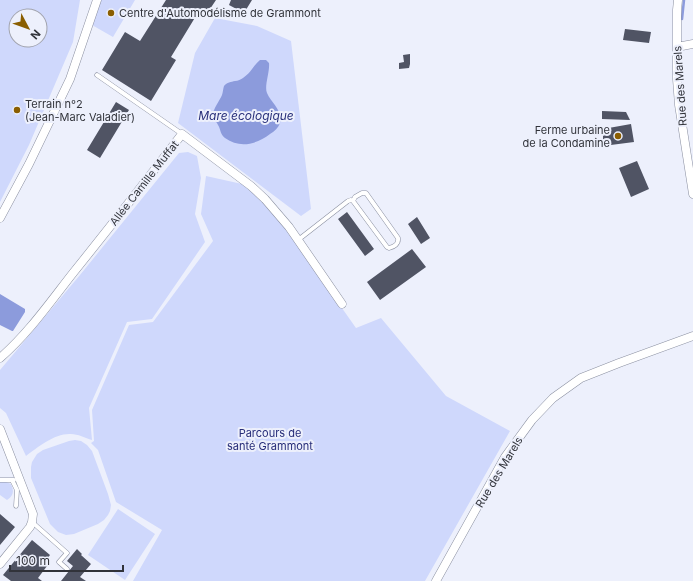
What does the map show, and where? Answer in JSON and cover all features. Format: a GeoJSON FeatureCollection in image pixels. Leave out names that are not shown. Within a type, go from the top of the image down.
{"type":"FeatureCollection","features":[{"type":"Feature","properties":{"kind":"street"},"geometry":{"type":"LineString","coordinates":[[0,218],[29,164],[70,79],[97,0]]}},
{"type":"Feature","properties":{"kind":"street","name":"Rue des Marels"},"geometry":{"type":"LineString","coordinates":[[678,0],[677,79],[679,105],[693,194]]}},
{"type":"Feature","properties":{"kind":"street"},"geometry":{"type":"LineString","coordinates":[[677,47],[693,44]]}},
{"type":"Feature","properties":{"kind":"street","name":"Allée Camille Muffat"},"geometry":{"type":"LineString","coordinates":[[0,358],[35,321],[182,134],[251,186],[260,195],[298,240],[342,304]]}},
{"type":"Feature","properties":{"kind":"street","name":"Rue des Marels"},"geometry":{"type":"LineString","coordinates":[[436,581],[505,457],[532,420],[553,398],[581,378],[693,336]]}},
{"type":"Feature","properties":{"kind":"street"},"geometry":{"type":"LineString","coordinates":[[0,429],[16,479],[33,514],[30,527],[0,564]]}},
{"type":"Feature","properties":{"kind":"lane"},"geometry":{"type":"LineString","coordinates":[[97,75],[182,134]]}},
{"type":"Feature","properties":{"kind":"lane"},"geometry":{"type":"LineString","coordinates":[[362,193],[366,194],[398,238],[399,241],[397,244],[389,248],[387,247],[353,201],[355,197],[362,193]]}},
{"type":"Feature","properties":{"kind":"lane"},"geometry":{"type":"LineString","coordinates":[[298,240],[348,201],[353,201]]}},
{"type":"Feature","properties":{"kind":"lane"},"geometry":{"type":"LineString","coordinates":[[0,480],[16,479],[16,506]]}},
{"type":"Feature","properties":{"kind":"lane"},"geometry":{"type":"LineString","coordinates":[[32,522],[67,553],[59,562],[67,569]]}},
{"type":"Feature","properties":{"kind":"green space"},"geometry":{"type":"Polygon","coordinates":[[[0,0],[80,0],[73,42],[29,145],[0,202],[0,0]]]}},
{"type":"Feature","properties":{"kind":"green space","name":"Centre d'Automodélisme de Grammont"},"geometry":{"type":"Polygon","coordinates":[[[100,0],[135,0],[113,37],[92,25],[100,0]]]}},
{"type":"Feature","properties":{"kind":"green space"},"geometry":{"type":"Polygon","coordinates":[[[215,18],[257,26],[291,41],[311,209],[301,216],[178,123],[195,53],[215,18]]]}},
{"type":"Feature","properties":{"kind":"green space"},"geometry":{"type":"Polygon","coordinates":[[[188,152],[197,156],[201,178],[195,214],[205,242],[152,319],[127,322],[89,408],[92,440],[79,435],[65,434],[47,441],[26,456],[6,413],[0,408],[0,370],[80,275],[179,153],[188,152]]]}},
{"type":"Feature","properties":{"kind":"green space","name":"Parcours de santé Grammont"},"geometry":{"type":"Polygon","coordinates":[[[206,176],[251,186],[265,199],[356,328],[381,318],[446,396],[510,431],[425,581],[133,581],[162,530],[116,502],[98,450],[91,443],[94,441],[92,410],[129,325],[153,322],[213,241],[201,214],[206,176]]]}},
{"type":"Feature","properties":{"kind":"green space"},"geometry":{"type":"Polygon","coordinates":[[[75,440],[81,441],[92,451],[111,505],[108,515],[98,524],[74,534],[66,535],[58,532],[50,524],[31,478],[31,467],[37,454],[43,450],[75,440]]]}},
{"type":"Feature","properties":{"kind":"green space"},"geometry":{"type":"Polygon","coordinates":[[[0,482],[6,482],[12,486],[12,495],[7,500],[0,495],[0,482]]]}},
{"type":"Feature","properties":{"kind":"green space"},"geometry":{"type":"Polygon","coordinates":[[[118,509],[155,534],[125,580],[88,555],[118,509]]]}},
{"type":"Feature","properties":{"kind":"water","name":"Mare écologique"},"geometry":{"type":"Polygon","coordinates":[[[260,60],[266,60],[269,63],[266,90],[280,114],[280,123],[275,131],[254,143],[237,143],[225,138],[222,135],[218,124],[213,117],[213,112],[222,95],[224,86],[229,82],[238,80],[245,76],[260,60]]]}},
{"type":"Feature","properties":{"kind":"water"},"geometry":{"type":"Polygon","coordinates":[[[0,294],[25,309],[25,312],[13,331],[0,325],[0,294]]]}},
{"type":"Feature","properties":{"kind":"building"},"geometry":{"type":"Polygon","coordinates":[[[166,0],[216,0],[208,12],[206,10],[204,14],[199,11],[171,57],[176,60],[151,101],[102,70],[125,32],[140,41],[166,0]]]}},
{"type":"Feature","properties":{"kind":"building"},"geometry":{"type":"Polygon","coordinates":[[[231,0],[252,0],[244,13],[229,5],[231,0]]]}},
{"type":"Feature","properties":{"kind":"building"},"geometry":{"type":"Polygon","coordinates":[[[625,29],[651,32],[649,43],[623,40],[625,29]]]}},
{"type":"Feature","properties":{"kind":"building"},"geometry":{"type":"Polygon","coordinates":[[[410,54],[409,68],[399,69],[399,63],[404,62],[403,55],[410,54]]]}},
{"type":"Feature","properties":{"kind":"building"},"geometry":{"type":"Polygon","coordinates":[[[116,102],[129,110],[100,158],[87,150],[116,102]]]}},
{"type":"Feature","properties":{"kind":"building"},"geometry":{"type":"Polygon","coordinates":[[[602,111],[626,112],[630,120],[602,119],[602,111]]]}},
{"type":"Feature","properties":{"kind":"building","name":"Ferme urbaine de la Condamine"},"geometry":{"type":"Polygon","coordinates":[[[631,124],[634,142],[603,146],[603,129],[631,124]]]}},
{"type":"Feature","properties":{"kind":"building"},"geometry":{"type":"Polygon","coordinates":[[[637,161],[649,189],[631,197],[619,168],[637,161]]]}},
{"type":"Feature","properties":{"kind":"building"},"geometry":{"type":"Polygon","coordinates":[[[347,212],[374,249],[365,256],[338,219],[347,212]]]}},
{"type":"Feature","properties":{"kind":"building"},"geometry":{"type":"Polygon","coordinates":[[[417,217],[430,238],[421,244],[408,224],[417,217]]]}},
{"type":"Feature","properties":{"kind":"building"},"geometry":{"type":"Polygon","coordinates":[[[412,249],[426,267],[380,300],[367,282],[412,249]]]}},
{"type":"Feature","properties":{"kind":"building"},"geometry":{"type":"Polygon","coordinates":[[[0,514],[15,527],[0,545],[0,514]]]}},
{"type":"Feature","properties":{"kind":"building"},"geometry":{"type":"Polygon","coordinates":[[[32,540],[50,555],[47,559],[50,562],[38,578],[42,581],[11,581],[3,575],[32,540]]]}},
{"type":"Feature","properties":{"kind":"building"},"geometry":{"type":"Polygon","coordinates":[[[77,549],[91,564],[80,577],[86,581],[61,581],[73,566],[67,561],[77,549]]]}},
{"type":"Feature","properties":{"kind":"waterway"},"geometry":{"type":"LineString","coordinates":[[682,19],[684,0]]}},
{"type":"Feature","properties":{"kind":"place","name":"Centre d'Automodélisme de Grammont"},"geometry":{"type":"Point","coordinates":[111,13]}},
{"type":"Feature","properties":{"kind":"place","name":"Terrain n°2 (Jean-Marc Valadier)"},"geometry":{"type":"Point","coordinates":[17,110]}},
{"type":"Feature","properties":{"kind":"place","name":"Ferme urbaine de la Condamine"},"geometry":{"type":"Point","coordinates":[618,136]}}]}
